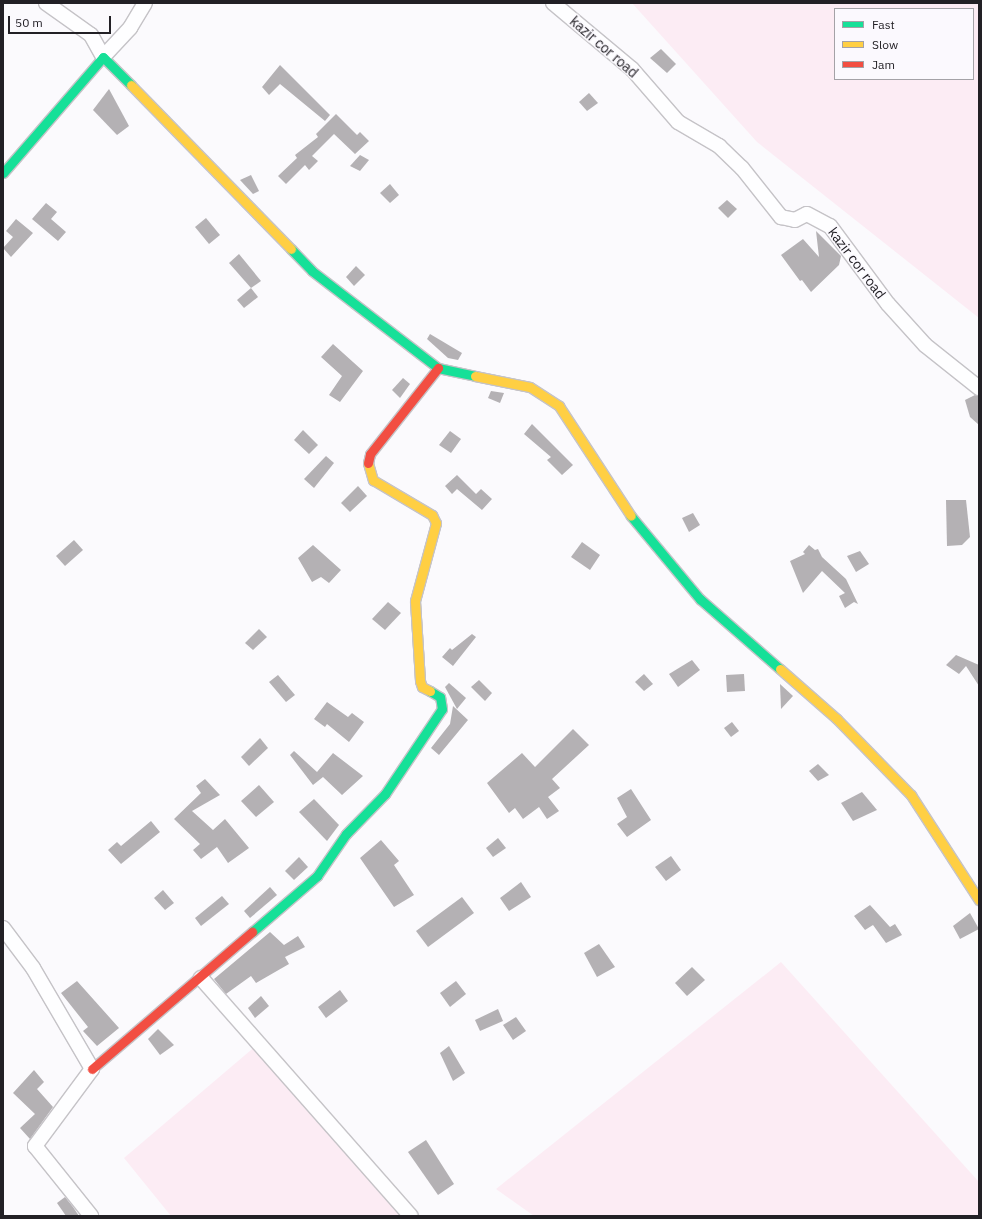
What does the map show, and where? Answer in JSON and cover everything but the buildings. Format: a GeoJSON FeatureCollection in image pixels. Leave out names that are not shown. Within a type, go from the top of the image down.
{"type":"FeatureCollection","features":[{"type":"Feature","properties":{"kind":"street"},"geometry":{"type":"LineString","coordinates":[[46,3],[92,35],[103,57],[312,271],[438,368],[530,387],[559,406],[640,529],[700,599],[838,719],[911,795],[979,900]]}},
{"type":"Feature","properties":{"kind":"street"},"geometry":{"type":"LineString","coordinates":[[3,173],[103,57],[130,28],[145,3]]}},
{"type":"Feature","properties":{"kind":"street","name":"kazir cor road"},"geometry":{"type":"LineString","coordinates":[[553,3],[632,69],[678,122],[719,146],[742,168],[781,217],[795,220],[807,214],[830,226],[888,304],[925,345],[979,388]]}},
{"type":"Feature","properties":{"kind":"street"},"geometry":{"type":"LineString","coordinates":[[91,1216],[35,1146],[92,1069],[200,978],[317,876],[346,834],[385,794],[437,720],[442,709],[440,697],[422,687],[420,681],[415,601],[436,523],[432,514],[373,480],[367,466],[370,454],[438,368]]}},
{"type":"Feature","properties":{"kind":"street"},"geometry":{"type":"LineString","coordinates":[[3,928],[33,968],[92,1069]]}},
{"type":"Feature","properties":{"kind":"street"},"geometry":{"type":"LineString","coordinates":[[200,978],[411,1216]]}},
{"type":"Feature","properties":{"kind":"shaded area"},"geometry":{"type":"Polygon","coordinates":[[[632,3],[979,3],[979,318],[757,142],[632,3]]]}},
{"type":"Feature","properties":{"kind":"shaded area"},"geometry":{"type":"Polygon","coordinates":[[[781,962],[979,1182],[979,1216],[534,1216],[496,1189],[781,962]]]}},
{"type":"Feature","properties":{"kind":"shaded area"},"geometry":{"type":"Polygon","coordinates":[[[257,1045],[406,1216],[171,1216],[124,1158],[257,1045]]]}},
{"type":"Feature","properties":{"kind":"traffic: fast"},"geometry":{"type":"LineString","coordinates":[[3,173],[103,57],[131,85]]}},
{"type":"Feature","properties":{"kind":"traffic: fast"},"geometry":{"type":"LineString","coordinates":[[291,249],[312,271],[438,368],[475,376]]}},
{"type":"Feature","properties":{"kind":"traffic: fast"},"geometry":{"type":"LineString","coordinates":[[631,516],[700,599],[780,669]]}},
{"type":"Feature","properties":{"kind":"traffic: fast"},"geometry":{"type":"LineString","coordinates":[[252,932],[317,876],[346,834],[385,794],[442,709],[440,697],[430,691]]}},
{"type":"Feature","properties":{"kind":"traffic: slow"},"geometry":{"type":"LineString","coordinates":[[131,85],[291,249]]}},
{"type":"Feature","properties":{"kind":"traffic: slow"},"geometry":{"type":"LineString","coordinates":[[475,376],[530,387],[559,406],[631,516]]}},
{"type":"Feature","properties":{"kind":"traffic: slow"},"geometry":{"type":"LineString","coordinates":[[368,463],[373,480],[432,515],[436,523],[415,601],[420,681],[422,687],[430,691]]}},
{"type":"Feature","properties":{"kind":"traffic: slow"},"geometry":{"type":"LineString","coordinates":[[780,669],[837,719],[911,795],[979,900]]}},
{"type":"Feature","properties":{"kind":"traffic: jam"},"geometry":{"type":"LineString","coordinates":[[368,463],[370,454],[438,368]]}},
{"type":"Feature","properties":{"kind":"traffic: jam"},"geometry":{"type":"LineString","coordinates":[[92,1069],[252,932]]}}]}
